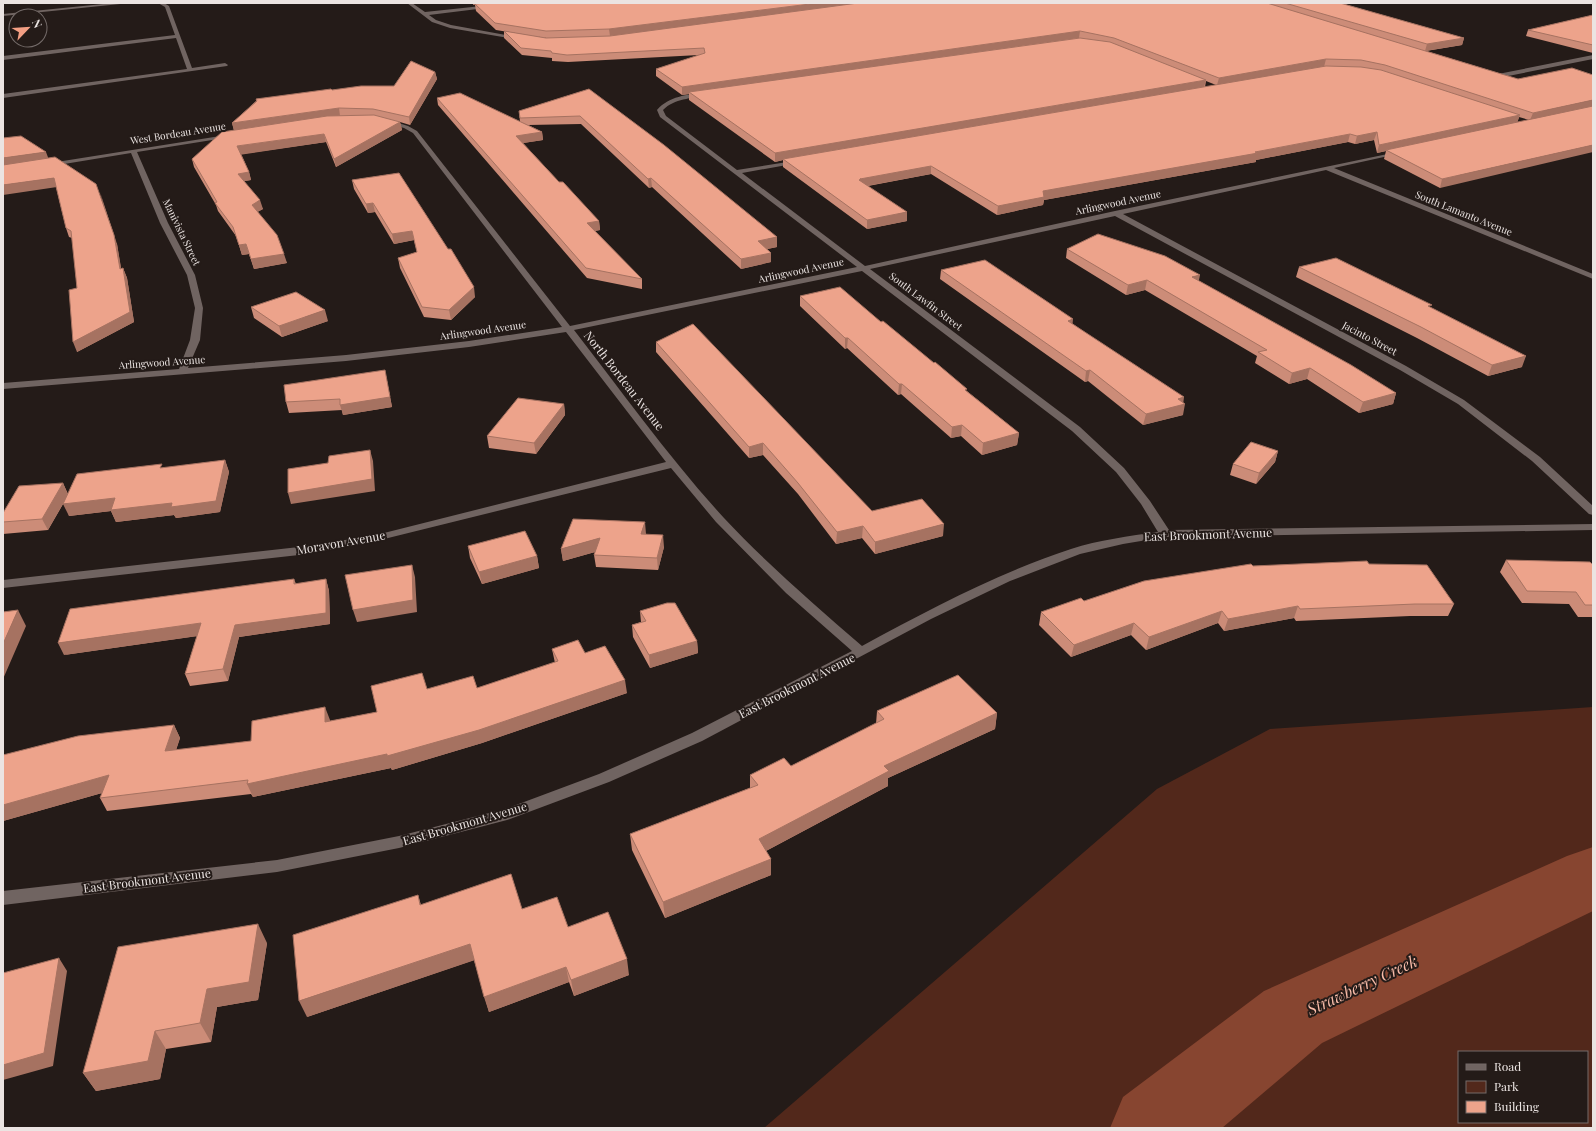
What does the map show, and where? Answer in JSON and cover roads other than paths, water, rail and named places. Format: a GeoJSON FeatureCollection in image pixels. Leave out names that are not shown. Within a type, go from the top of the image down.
{"type":"FeatureCollection","features":[{"type":"Feature","properties":{"kind":"street"},"geometry":{"type":"LineString","coordinates":[[3,15],[128,3]]}},
{"type":"Feature","properties":{"kind":"street"},"geometry":{"type":"LineString","coordinates":[[160,3],[166,6],[190,70]]}},
{"type":"Feature","properties":{"kind":"street"},"geometry":{"type":"LineString","coordinates":[[409,3],[434,21],[450,26],[527,38]]}},
{"type":"Feature","properties":{"kind":"street"},"geometry":{"type":"LineString","coordinates":[[424,14],[523,3]]}},
{"type":"Feature","properties":{"kind":"street"},"geometry":{"type":"LineString","coordinates":[[3,58],[178,36]]}},
{"type":"Feature","properties":{"kind":"street"},"geometry":{"type":"LineString","coordinates":[[1483,71],[1498,76],[1593,57]]}},
{"type":"Feature","properties":{"kind":"street"},"geometry":{"type":"LineString","coordinates":[[3,96],[225,65]]}},
{"type":"Feature","properties":{"kind":"street","name":"South Lawfin Street"},"geometry":{"type":"LineString","coordinates":[[710,93],[672,100],[664,105],[660,110],[663,116],[736,172],[865,268],[1076,429],[1120,470],[1146,503],[1165,534]]}},
{"type":"Feature","properties":{"kind":"street","name":"North Bordeau Avenue"},"geometry":{"type":"LineString","coordinates":[[380,119],[400,124],[415,132],[673,464],[720,520],[790,590],[861,652]]}},
{"type":"Feature","properties":{"kind":"street","name":"West Bordeau Avenue"},"geometry":{"type":"LineString","coordinates":[[41,165],[235,134]]}},
{"type":"Feature","properties":{"kind":"street","name":"Arlingwood Avenue"},"geometry":{"type":"LineString","coordinates":[[3,386],[346,358],[469,344],[568,329],[662,311],[865,268],[1412,149]]}},
{"type":"Feature","properties":{"kind":"street","name":"Manivista Street"},"geometry":{"type":"LineString","coordinates":[[133,151],[164,223],[191,275],[199,308],[195,340],[182,372]]}},
{"type":"Feature","properties":{"kind":"street"},"geometry":{"type":"LineString","coordinates":[[736,172],[807,160]]}},
{"type":"Feature","properties":{"kind":"street","name":"South Lamanto Avenue"},"geometry":{"type":"LineString","coordinates":[[1327,168],[1590,274]]}},
{"type":"Feature","properties":{"kind":"street","name":"Jacinto Street"},"geometry":{"type":"LineString","coordinates":[[1116,213],[1403,368],[1462,402],[1536,459],[1593,512]]}},
{"type":"Feature","properties":{"kind":"street","name":"Moravon Avenue"},"geometry":{"type":"LineString","coordinates":[[3,584],[308,550],[376,538],[673,464]]}},
{"type":"Feature","properties":{"kind":"street","name":"East Brookmont Avenue"},"geometry":{"type":"LineString","coordinates":[[3,898],[277,866],[399,842],[507,814],[604,778],[697,737],[927,616],[1006,578],[1076,551],[1123,540],[1165,534],[1593,527]]}},
{"type":"Feature","properties":{"kind":"waterway","name":"Strawberry Creek"},"geometry":{"type":"LineString","coordinates":[[1154,1128],[1293,1017],[1593,877]]}}]}
